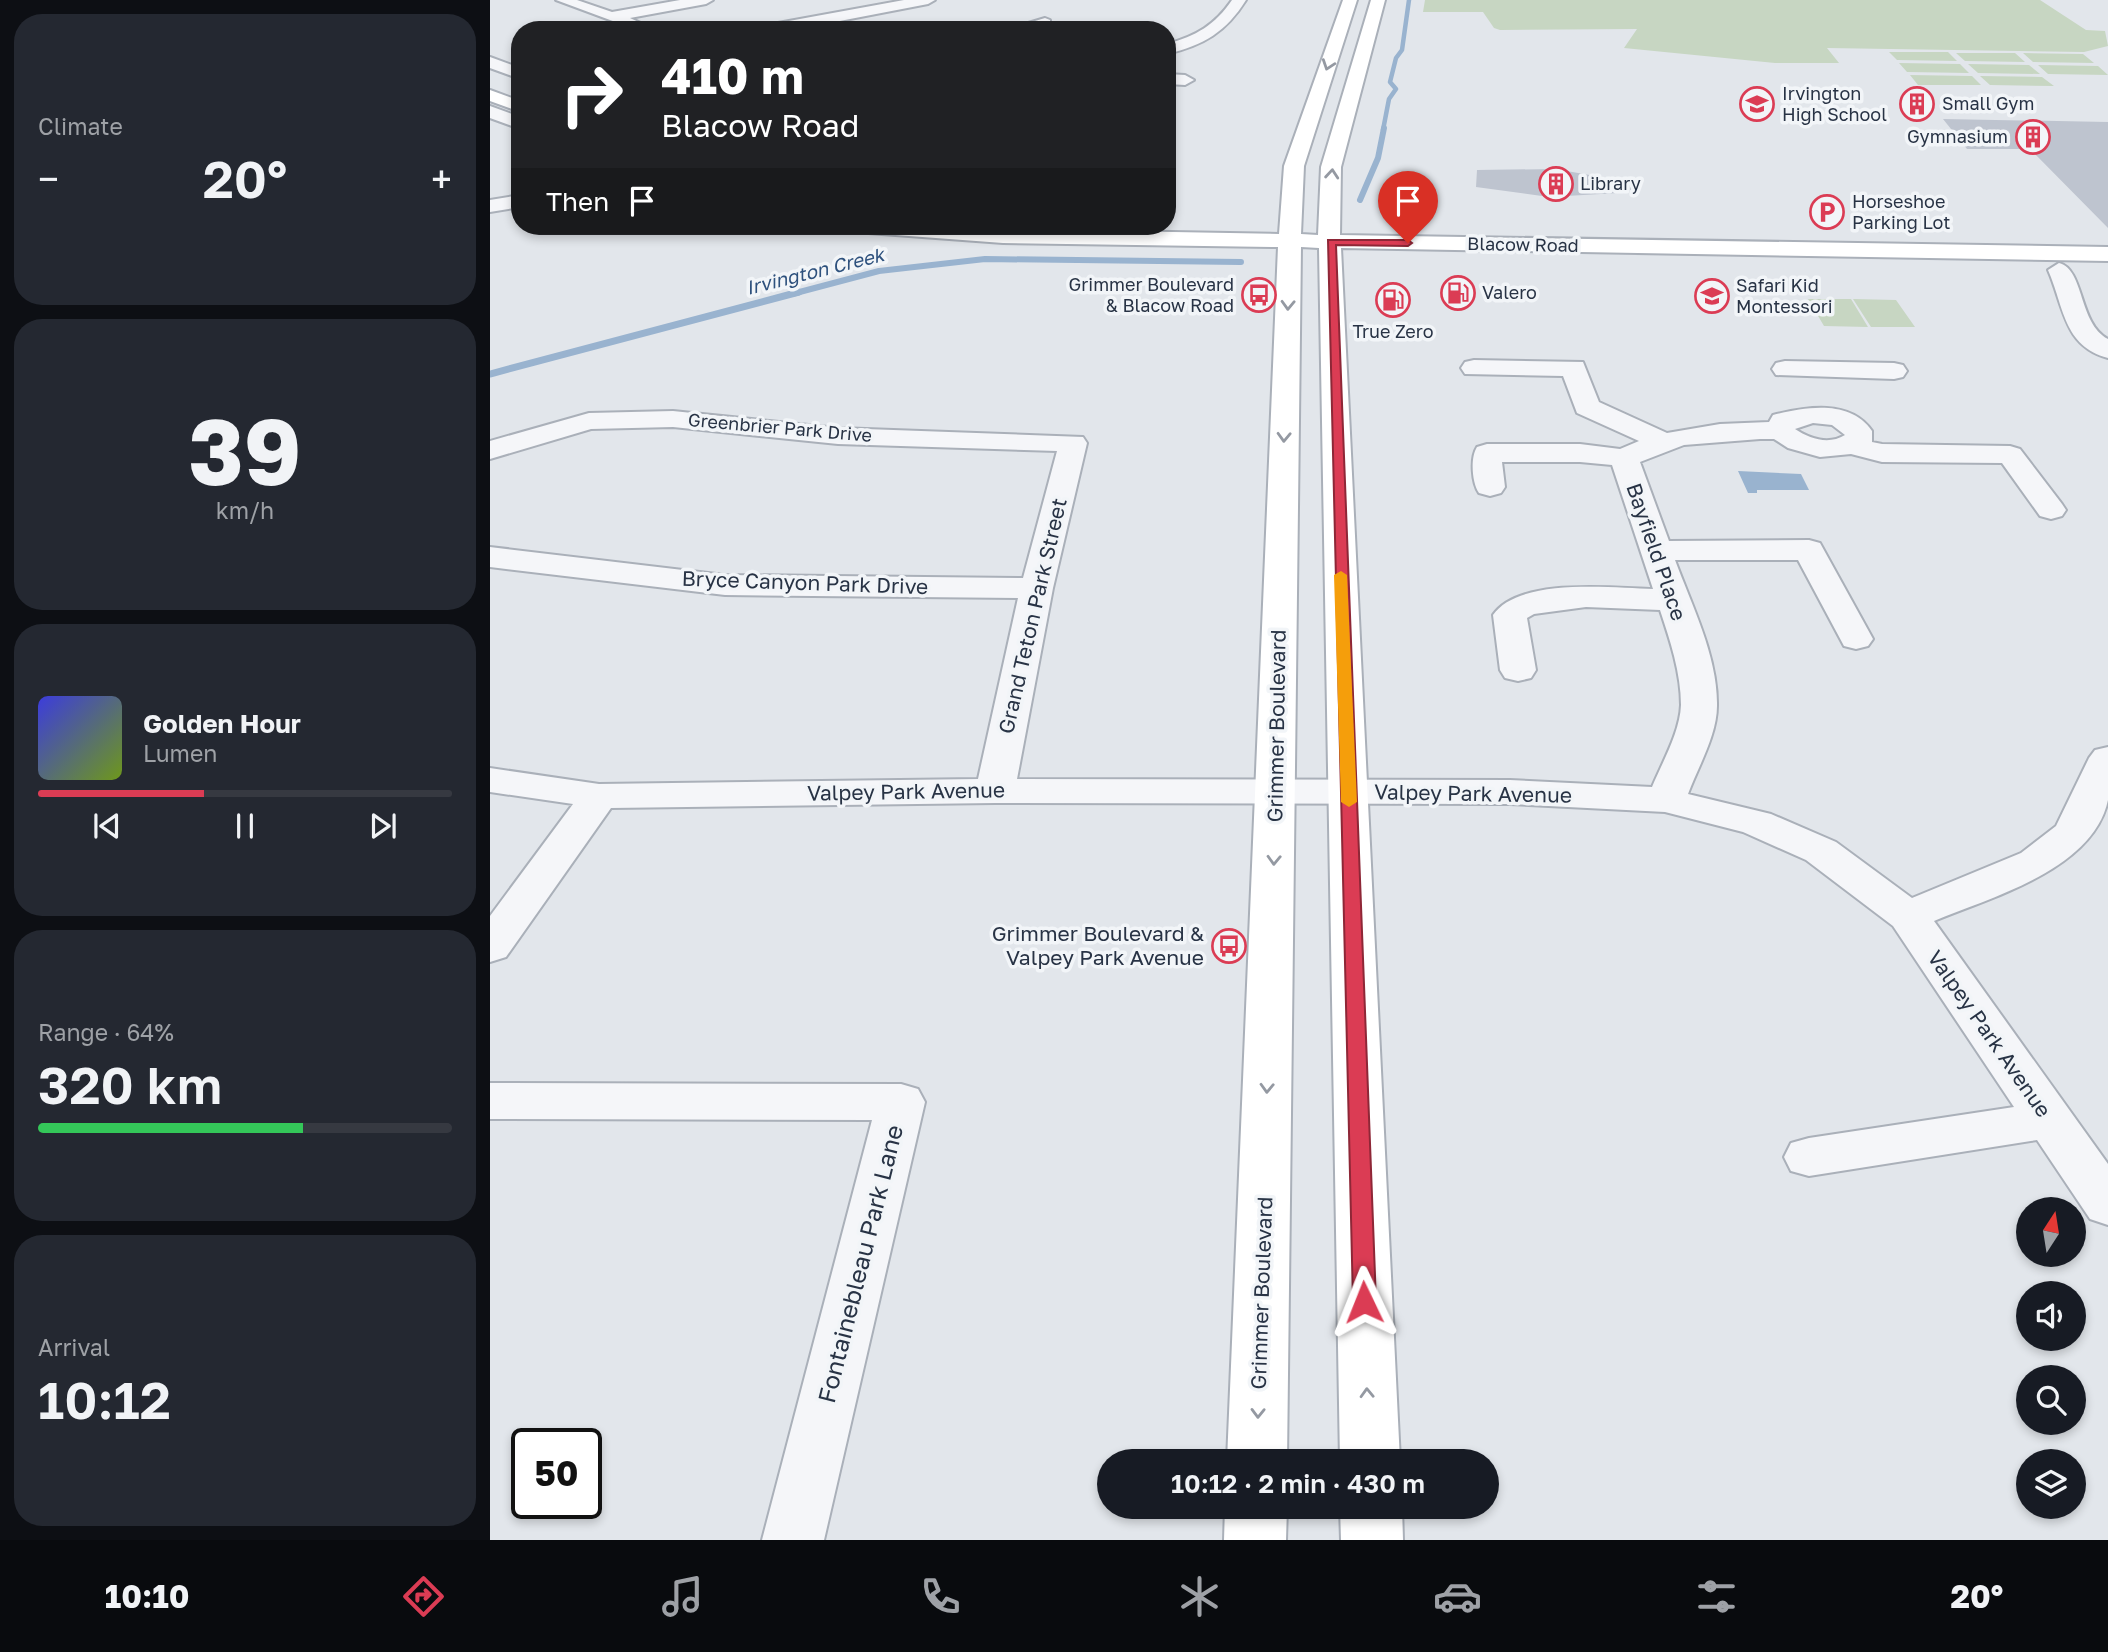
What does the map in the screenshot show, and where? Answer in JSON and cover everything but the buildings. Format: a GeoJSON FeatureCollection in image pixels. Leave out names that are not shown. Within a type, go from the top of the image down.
{"type":"FeatureCollection","features":[{"type":"Feature","properties":{"kind":"main road","name":"Grimmer Boulevard"},"geometry":{"type":"LineString","coordinates":[[1257,1449],[1289,234],[1294,166],[1350,0]]}},
{"type":"Feature","properties":{"kind":"main road"},"geometry":{"type":"LineString","coordinates":[[1370,1449],[1330,235],[1331,167],[1378,0]]}},
{"type":"Feature","properties":{"kind":"main road"},"geometry":{"type":"LineString","coordinates":[[490,75],[511,84]]}},
{"type":"Feature","properties":{"kind":"main road"},"geometry":{"type":"LineString","coordinates":[[490,94],[511,103]]}},
{"type":"Feature","properties":{"kind":"main road","name":"Blacow Road"},"geometry":{"type":"LineString","coordinates":[[1176,225],[1289,234]]}},
{"type":"Feature","properties":{"kind":"main road","name":"Blacow Road"},"geometry":{"type":"LineString","coordinates":[[1176,235],[1289,234],[2108,254]]}},
{"type":"Feature","properties":{"kind":"main road","name":"Blacow Road"},"geometry":{"type":"LineString","coordinates":[[968,235],[1135,235]]}},
{"type":"Feature","properties":{"kind":"main road","name":"Blacow Road"},"geometry":{"type":"LineString","coordinates":[[1330,235],[2108,242]]}},
{"type":"Feature","properties":{"kind":"main road"},"geometry":{"type":"LineString","coordinates":[[1255,1540],[1256,1519]]}},
{"type":"Feature","properties":{"kind":"main road"},"geometry":{"type":"LineString","coordinates":[[1371,1519],[1372,1540]]}},
{"type":"Feature","properties":{"kind":"street"},"geometry":{"type":"LineString","coordinates":[[563,0],[627,21]]}},
{"type":"Feature","properties":{"kind":"street"},"geometry":{"type":"LineString","coordinates":[[612,16],[706,0]]}},
{"type":"Feature","properties":{"kind":"street"},"geometry":{"type":"LineString","coordinates":[[815,21],[928,0]]}},
{"type":"Feature","properties":{"kind":"street"},"geometry":{"type":"LineString","coordinates":[[1176,46],[1217,31],[1239,0]]}},
{"type":"Feature","properties":{"kind":"street"},"geometry":{"type":"LineString","coordinates":[[490,62],[511,70]]}},
{"type":"Feature","properties":{"kind":"street"},"geometry":{"type":"LineString","coordinates":[[1176,80],[1185,80]]}},
{"type":"Feature","properties":{"kind":"street"},"geometry":{"type":"LineString","coordinates":[[490,111],[511,120]]}},
{"type":"Feature","properties":{"kind":"street"},"geometry":{"type":"LineString","coordinates":[[490,206],[511,202]]}},
{"type":"Feature","properties":{"kind":"street"},"geometry":{"type":"LineString","coordinates":[[2059,270],[2069,289],[2085,309],[2084,334],[2108,350]]}},
{"type":"Feature","properties":{"kind":"street"},"geometry":{"type":"LineString","coordinates":[[1474,368],[1574,368],[1587,407],[1662,441]]}},
{"type":"Feature","properties":{"kind":"street"},"geometry":{"type":"LineString","coordinates":[[1812,415],[1785,369],[1894,371]]}},
{"type":"Feature","properties":{"kind":"street"},"geometry":{"type":"LineString","coordinates":[[1781,432],[1783,421],[1812,415],[1838,419],[1856,428],[1860,438],[1851,444]]}},
{"type":"Feature","properties":{"kind":"street","name":"Greenbrier Park Drive"},"geometry":{"type":"LineString","coordinates":[[490,450],[589,421],[673,419],[838,436],[1073,443]]}},
{"type":"Feature","properties":{"kind":"street","name":"Bayfield Place"},"geometry":{"type":"LineString","coordinates":[[1666,800],[1690,741],[1699,707],[1691,652],[1625,458],[1662,441],[1717,429],[1781,432],[1808,446],[1835,448],[1851,444],[1882,453],[2010,455],[2051,510]]}},
{"type":"Feature","properties":{"kind":"street","name":"Grand Teton Park Street"},"geometry":{"type":"LineString","coordinates":[[995,791],[1037,588],[1073,443]]}},
{"type":"Feature","properties":{"kind":"street"},"geometry":{"type":"LineString","coordinates":[[1490,487],[1487,453],[1580,453],[1625,458]]}},
{"type":"Feature","properties":{"kind":"street"},"geometry":{"type":"LineString","coordinates":[[1655,551],[1809,550],[1856,639]]}},
{"type":"Feature","properties":{"kind":"street","name":"Bryce Canyon Park Drive"},"geometry":{"type":"LineString","coordinates":[[490,557],[724,585],[1037,588]]}},
{"type":"Feature","properties":{"kind":"street"},"geometry":{"type":"LineString","coordinates":[[1518,670],[1510,615],[1518,606],[1544,600],[1672,600]]}},
{"type":"Feature","properties":{"kind":"street"},"geometry":{"type":"LineString","coordinates":[[1908,916],[2036,862],[2073,833],[2108,758]]}},
{"type":"Feature","properties":{"kind":"street","name":"Valpey Park Avenue"},"geometry":{"type":"LineString","coordinates":[[490,780],[599,796],[995,791],[1510,792],[1666,800],[1757,823],[1821,852],[1908,916],[2108,1204]]}},
{"type":"Feature","properties":{"kind":"street"},"geometry":{"type":"LineString","coordinates":[[490,947],[599,796]]}},
{"type":"Feature","properties":{"kind":"street","name":"Fontainebleau Park Lane"},"geometry":{"type":"LineString","coordinates":[[490,1101],[901,1102],[793,1540]]}},
{"type":"Feature","properties":{"kind":"street"},"geometry":{"type":"LineString","coordinates":[[1809,1157],[2049,1120]]}},
{"type":"Feature","properties":{"kind":"green space"},"geometry":{"type":"Polygon","coordinates":[[[1425,0],[2040,0],[2086,30],[2105,31],[2108,46],[2084,52],[1827,48],[1839,63],[1775,63],[1624,48],[1637,29],[1500,30],[1494,28],[1483,12],[1423,12],[1425,0]]]}},
{"type":"Feature","properties":{"kind":"green space"},"geometry":{"type":"Polygon","coordinates":[[[1889,52],[1948,52],[1957,61],[1897,60],[1889,52]]]}},
{"type":"Feature","properties":{"kind":"green space"},"geometry":{"type":"Polygon","coordinates":[[[1956,53],[2015,53],[2025,62],[1965,61],[1956,53]]]}},
{"type":"Feature","properties":{"kind":"green space"},"geometry":{"type":"Polygon","coordinates":[[[2023,53],[2083,54],[2094,63],[2033,62],[2023,53]]]}},
{"type":"Feature","properties":{"kind":"green space"},"geometry":{"type":"Polygon","coordinates":[[[1899,63],[1960,64],[1969,73],[1907,72],[1899,63]]]}},
{"type":"Feature","properties":{"kind":"green space"},"geometry":{"type":"Polygon","coordinates":[[[1968,64],[2029,65],[2040,74],[1978,73],[1968,64]]]}},
{"type":"Feature","properties":{"kind":"green space"},"geometry":{"type":"Polygon","coordinates":[[[2038,65],[2098,66],[2108,75],[2048,74],[2038,65]]]}},
{"type":"Feature","properties":{"kind":"green space"},"geometry":{"type":"Polygon","coordinates":[[[1910,75],[1972,76],[1981,85],[1918,85],[1910,75]]]}},
{"type":"Feature","properties":{"kind":"green space"},"geometry":{"type":"Polygon","coordinates":[[[1980,76],[2042,77],[2054,86],[1990,85],[1980,76]]]}},
{"type":"Feature","properties":{"kind":"green space"},"geometry":{"type":"Polygon","coordinates":[[[1808,299],[1851,299],[1868,327],[1824,326],[1808,299]]]}},
{"type":"Feature","properties":{"kind":"green space"},"geometry":{"type":"Polygon","coordinates":[[[1853,299],[1896,300],[1915,327],[1871,327],[1853,299]]]}},
{"type":"Feature","properties":{"kind":"water"},"geometry":{"type":"Polygon","coordinates":[[[1738,471],[1801,474],[1809,490],[1757,490],[1757,493],[1748,493],[1738,471]]]}},
{"type":"Feature","properties":{"kind":"waterway","name":"Irvington Creek"},"geometry":{"type":"LineString","coordinates":[[1383,130],[1389,99],[1396,89],[1390,82],[1396,58],[1402,50],[1409,0]]}},
{"type":"Feature","properties":{"kind":"waterway","name":"Irvington Creek"},"geometry":{"type":"LineString","coordinates":[[1360,200],[1378,158],[1384,128]]}},
{"type":"Feature","properties":{"kind":"waterway","name":"Irvington Creek"},"geometry":{"type":"LineString","coordinates":[[792,294],[879,271],[985,259],[1241,262]]}},
{"type":"Feature","properties":{"kind":"waterway","name":"Irvington Creek"},"geometry":{"type":"LineString","coordinates":[[490,374],[799,292]]}},
{"type":"Feature","properties":{"kind":"slow traffic"},"geometry":{"type":"LineString","coordinates":[[1341,575],[1349,802]]}},
{"type":"Feature","properties":{"kind":"place","name":"Irvington High School"},"geometry":{"type":"Point","coordinates":[1757,104]}},
{"type":"Feature","properties":{"kind":"place","name":"Small Gym"},"geometry":{"type":"Point","coordinates":[1917,104]}},
{"type":"Feature","properties":{"kind":"place","name":"Gymnasium"},"geometry":{"type":"Point","coordinates":[2033,137]}},
{"type":"Feature","properties":{"kind":"place","name":"Library"},"geometry":{"type":"Point","coordinates":[1556,184]}},
{"type":"Feature","properties":{"kind":"place","name":"Horseshoe Parking Lot"},"geometry":{"type":"Point","coordinates":[1827,212]}},
{"type":"Feature","properties":{"kind":"place","name":"Valero"},"geometry":{"type":"Point","coordinates":[1458,293]}},
{"type":"Feature","properties":{"kind":"place","name":"Grimmer Boulevard & Blacow Road"},"geometry":{"type":"Point","coordinates":[1259,295]}},
{"type":"Feature","properties":{"kind":"place","name":"Safari Kid Montessori"},"geometry":{"type":"Point","coordinates":[1712,296]}},
{"type":"Feature","properties":{"kind":"place","name":"True Zero"},"geometry":{"type":"Point","coordinates":[1393,300]}},
{"type":"Feature","properties":{"kind":"place","name":"Grimmer Boulevard & Valpey Park Avenue"},"geometry":{"type":"Point","coordinates":[1229,946]}},
{"type":"Feature","properties":{"kind":"route"},"geometry":{"type":"LineString","coordinates":[[1364,1302],[1331,242],[1408,243]]}}]}
